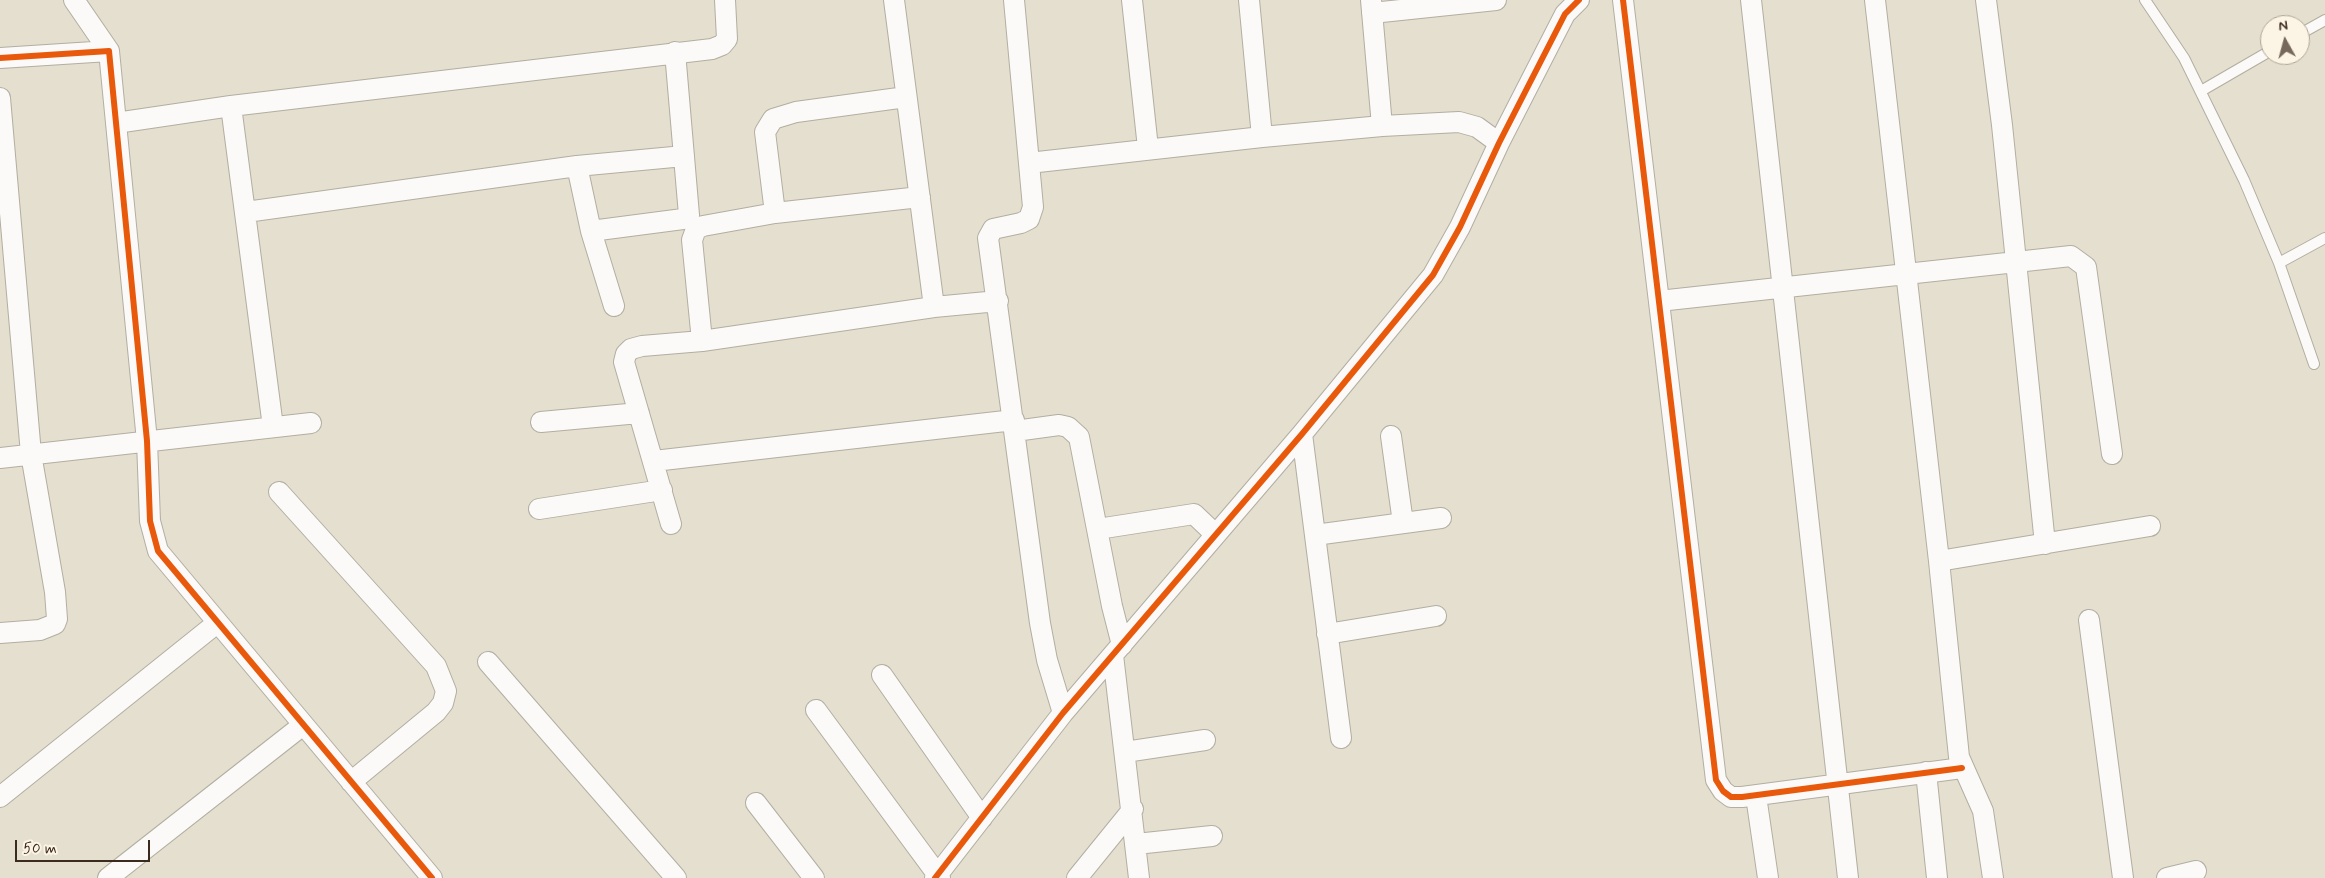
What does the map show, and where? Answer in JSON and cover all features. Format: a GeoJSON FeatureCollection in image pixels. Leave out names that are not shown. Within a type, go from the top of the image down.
{"type":"FeatureCollection","features":[{"type":"Feature","properties":{"kind":"street"},"geometry":{"type":"LineString","coordinates":[[74,0],[109,51],[147,441],[150,521],[158,551],[432,878]]}},
{"type":"Feature","properties":{"kind":"street"},"geometry":{"type":"LineString","coordinates":[[116,123],[230,106],[712,49],[725,43],[727,38],[724,0]]}},
{"type":"Feature","properties":{"kind":"street"},"geometry":{"type":"LineString","coordinates":[[894,0],[934,307]]}},
{"type":"Feature","properties":{"kind":"street"},"geometry":{"type":"LineString","coordinates":[[1014,0],[1028,163],[1033,199],[1032,214],[1025,222],[993,229],[988,238],[1040,623],[1049,669],[1063,714]]}},
{"type":"Feature","properties":{"kind":"street"},"geometry":{"type":"LineString","coordinates":[[1132,0],[1148,148]]}},
{"type":"Feature","properties":{"kind":"street"},"geometry":{"type":"LineString","coordinates":[[1248,0],[1262,137]]}},
{"type":"Feature","properties":{"kind":"street"},"geometry":{"type":"LineString","coordinates":[[1382,126],[1371,6],[1496,0]]}},
{"type":"Feature","properties":{"kind":"street"},"geometry":{"type":"LineString","coordinates":[[816,710],[938,877],[1063,714],[1302,434],[1433,275],[1460,227],[1559,7],[1579,0]]}},
{"type":"Feature","properties":{"kind":"street"},"geometry":{"type":"LineString","coordinates":[[1623,0],[1714,770],[1723,792],[1731,797],[1756,796],[1962,768]]}},
{"type":"Feature","properties":{"kind":"street"},"geometry":{"type":"LineString","coordinates":[[1751,0],[1848,878]]}},
{"type":"Feature","properties":{"kind":"street"},"geometry":{"type":"LineString","coordinates":[[1875,0],[1962,768],[1983,811],[1993,878]]}},
{"type":"Feature","properties":{"kind":"street"},"geometry":{"type":"LineString","coordinates":[[1986,0],[2016,262],[2045,544]]}},
{"type":"Feature","properties":{"kind":"street"},"geometry":{"type":"LineString","coordinates":[[0,58],[109,51]]}},
{"type":"Feature","properties":{"kind":"street"},"geometry":{"type":"LineString","coordinates":[[591,232],[686,217],[690,208],[675,52]]}},
{"type":"Feature","properties":{"kind":"street"},"geometry":{"type":"LineString","coordinates":[[775,214],[765,132],[773,119],[796,112],[906,97]]}},
{"type":"Feature","properties":{"kind":"street"},"geometry":{"type":"LineString","coordinates":[[0,98],[31,454],[55,592],[57,619],[55,624],[40,630],[0,633]]}},
{"type":"Feature","properties":{"kind":"street"},"geometry":{"type":"LineString","coordinates":[[230,106],[246,212],[273,427]]}},
{"type":"Feature","properties":{"kind":"street"},"geometry":{"type":"LineString","coordinates":[[1028,163],[1148,148],[1262,137],[1382,126],[1459,122],[1477,127],[1499,143]]}},
{"type":"Feature","properties":{"kind":"street"},"geometry":{"type":"LineString","coordinates":[[246,212],[577,166],[684,156]]}},
{"type":"Feature","properties":{"kind":"street"},"geometry":{"type":"LineString","coordinates":[[577,166],[591,232],[614,306]]}},
{"type":"Feature","properties":{"kind":"street"},"geometry":{"type":"LineString","coordinates":[[702,341],[692,240],[694,232],[703,226],[775,214],[920,197]]}},
{"type":"Feature","properties":{"kind":"street"},"geometry":{"type":"LineString","coordinates":[[1659,301],[2070,256],[2086,267],[2112,454]]}},
{"type":"Feature","properties":{"kind":"street"},"geometry":{"type":"LineString","coordinates":[[671,524],[624,362],[626,354],[642,346],[702,341],[934,307],[998,301]]}},
{"type":"Feature","properties":{"kind":"street"},"geometry":{"type":"LineString","coordinates":[[541,422],[639,413]]}},
{"type":"Feature","properties":{"kind":"street"},"geometry":{"type":"LineString","coordinates":[[0,458],[312,422]]}},
{"type":"Feature","properties":{"kind":"street"},"geometry":{"type":"LineString","coordinates":[[654,461],[1014,425],[1059,426],[1068,427],[1075,431],[1079,436],[1084,451],[1117,650],[1125,752],[1133,809],[1139,878]]}},
{"type":"Feature","properties":{"kind":"street"},"geometry":{"type":"LineString","coordinates":[[1302,434],[1341,738]]}},
{"type":"Feature","properties":{"kind":"street"},"geometry":{"type":"LineString","coordinates":[[1391,436],[1403,523]]}},
{"type":"Feature","properties":{"kind":"street"},"geometry":{"type":"LineString","coordinates":[[539,509],[662,490]]}},
{"type":"Feature","properties":{"kind":"street"},"geometry":{"type":"LineString","coordinates":[[279,492],[436,666],[446,691],[443,703],[436,712],[351,782]]}},
{"type":"Feature","properties":{"kind":"street"},"geometry":{"type":"LineString","coordinates":[[1098,529],[1194,514],[1215,534]]}},
{"type":"Feature","properties":{"kind":"street"},"geometry":{"type":"LineString","coordinates":[[1315,534],[1441,518]]}},
{"type":"Feature","properties":{"kind":"street"},"geometry":{"type":"LineString","coordinates":[[1940,561],[2150,526]]}},
{"type":"Feature","properties":{"kind":"street"},"geometry":{"type":"LineString","coordinates":[[1327,634],[1436,616]]}},
{"type":"Feature","properties":{"kind":"street"},"geometry":{"type":"LineString","coordinates":[[2089,620],[2123,878]]}},
{"type":"Feature","properties":{"kind":"street"},"geometry":{"type":"LineString","coordinates":[[0,797],[217,623]]}},
{"type":"Feature","properties":{"kind":"street"},"geometry":{"type":"LineString","coordinates":[[488,662],[676,878]]}},
{"type":"Feature","properties":{"kind":"street"},"geometry":{"type":"LineString","coordinates":[[882,675],[982,818]]}},
{"type":"Feature","properties":{"kind":"street"},"geometry":{"type":"LineString","coordinates":[[108,878],[303,726]]}},
{"type":"Feature","properties":{"kind":"street"},"geometry":{"type":"LineString","coordinates":[[1125,752],[1205,740]]}},
{"type":"Feature","properties":{"kind":"street"},"geometry":{"type":"LineString","coordinates":[[1926,772],[1937,878]]}},
{"type":"Feature","properties":{"kind":"street"},"geometry":{"type":"LineString","coordinates":[[1756,796],[1768,878]]}},
{"type":"Feature","properties":{"kind":"street"},"geometry":{"type":"LineString","coordinates":[[756,803],[814,878]]}},
{"type":"Feature","properties":{"kind":"street"},"geometry":{"type":"LineString","coordinates":[[1077,878],[1133,809]]}},
{"type":"Feature","properties":{"kind":"street"},"geometry":{"type":"LineString","coordinates":[[1136,844],[1212,836]]}},
{"type":"Feature","properties":{"kind":"street"},"geometry":{"type":"LineString","coordinates":[[2167,878],[2196,871]]}},
{"type":"Feature","properties":{"kind":"lane"},"geometry":{"type":"LineString","coordinates":[[2145,0],[2184,58],[2244,180],[2279,263],[2314,364]]}},
{"type":"Feature","properties":{"kind":"lane"},"geometry":{"type":"LineString","coordinates":[[2310,28],[2325,20]]}},
{"type":"Feature","properties":{"kind":"lane"},"geometry":{"type":"LineString","coordinates":[[2201,91],[2260,57]]}},
{"type":"Feature","properties":{"kind":"lane"},"geometry":{"type":"LineString","coordinates":[[2279,263],[2325,238]]}},
{"type":"Feature","properties":{"kind":"cycle path"},"geometry":{"type":"LineString","coordinates":[[935,878],[1063,713],[1302,434],[1433,275],[1460,227],[1499,143],[1565,14],[1579,0]]}},
{"type":"Feature","properties":{"kind":"cycle path"},"geometry":{"type":"LineString","coordinates":[[1623,0],[1716,780],[1723,791],[1731,797],[1742,797],[1962,768]]}},
{"type":"Feature","properties":{"kind":"cycle path"},"geometry":{"type":"LineString","coordinates":[[0,58],[109,51],[147,441],[150,521],[158,551],[432,878]]}}]}
